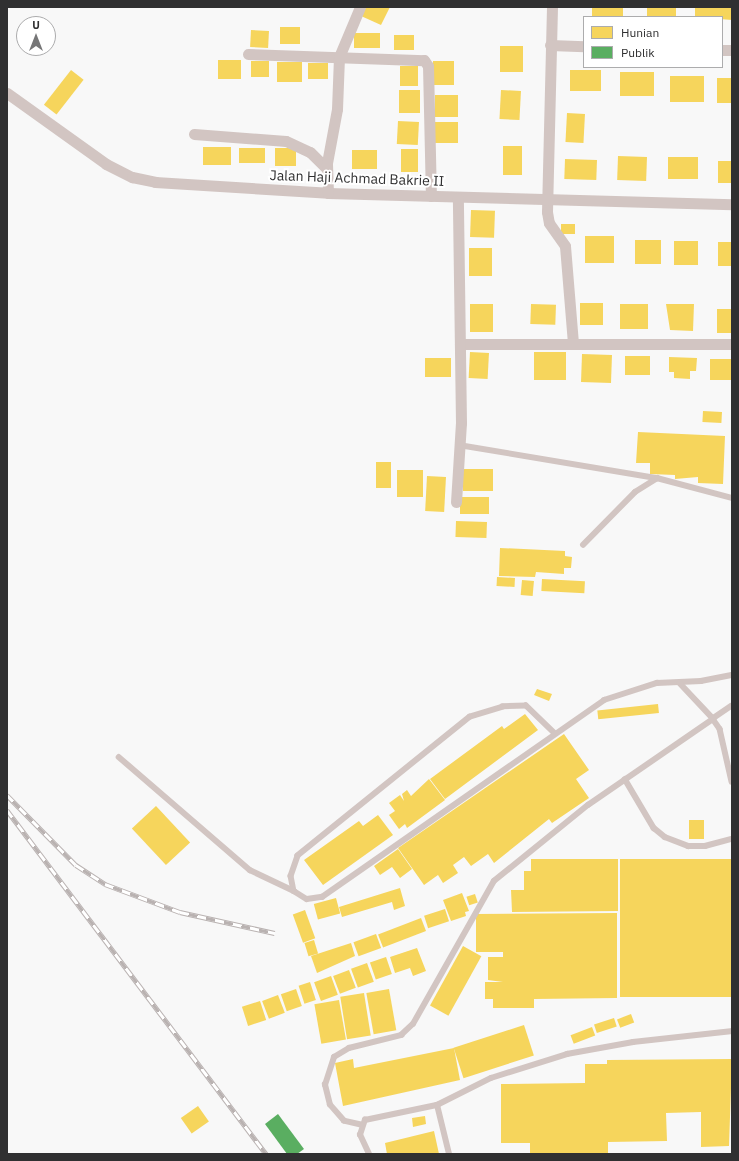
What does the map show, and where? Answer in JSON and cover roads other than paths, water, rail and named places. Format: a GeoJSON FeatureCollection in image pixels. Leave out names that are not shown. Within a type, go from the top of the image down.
{"type":"FeatureCollection","features":[{"type":"Feature","properties":{"kind":"street"},"geometry":{"type":"LineString","coordinates":[[328,193],[327,169],[337,109],[339,57],[360,7]]}},
{"type":"Feature","properties":{"kind":"street"},"geometry":{"type":"LineString","coordinates":[[552,7],[547,199],[549,223],[565,246],[573,344]]}},
{"type":"Feature","properties":{"kind":"street"},"geometry":{"type":"LineString","coordinates":[[550,46],[583,46]]}},
{"type":"Feature","properties":{"kind":"street"},"geometry":{"type":"LineString","coordinates":[[248,54],[424,60],[428,66],[430,196]]}},
{"type":"Feature","properties":{"kind":"street","name":"Jalan Haji Achmad Bakrie II"},"geometry":{"type":"LineString","coordinates":[[7,93],[106,164],[132,177],[168,184],[328,193],[458,198],[732,204]]}},
{"type":"Feature","properties":{"kind":"street"},"geometry":{"type":"LineString","coordinates":[[194,134],[286,142],[310,152],[327,169]]}},
{"type":"Feature","properties":{"kind":"street"},"geometry":{"type":"LineString","coordinates":[[456,502],[459,445],[460,344],[458,198]]}},
{"type":"Feature","properties":{"kind":"street"},"geometry":{"type":"LineString","coordinates":[[460,344],[732,344]]}},
{"type":"Feature","properties":{"kind":"lane"},"geometry":{"type":"LineString","coordinates":[[459,445],[657,478],[732,498]]}},
{"type":"Feature","properties":{"kind":"lane"},"geometry":{"type":"LineString","coordinates":[[583,545],[635,492],[657,478]]}},
{"type":"Feature","properties":{"kind":"lane"},"geometry":{"type":"LineString","coordinates":[[119,757],[250,870],[294,891],[307,899],[322,897],[554,733],[604,700],[657,683],[680,684],[732,675]]}},
{"type":"Feature","properties":{"kind":"lane"},"geometry":{"type":"LineString","coordinates":[[680,684],[713,719],[720,729],[732,782]]}},
{"type":"Feature","properties":{"kind":"lane"},"geometry":{"type":"LineString","coordinates":[[294,891],[291,876],[298,856],[470,717],[503,707],[526,706],[554,733]]}},
{"type":"Feature","properties":{"kind":"lane"},"geometry":{"type":"LineString","coordinates":[[361,1125],[344,1121],[330,1105],[325,1085],[334,1057],[349,1048],[400,1035],[413,1024],[494,881],[625,779],[732,706]]}},
{"type":"Feature","properties":{"kind":"lane"},"geometry":{"type":"LineString","coordinates":[[625,779],[654,828],[665,837],[688,846],[705,846],[732,838]]}},
{"type":"Feature","properties":{"kind":"lane"},"geometry":{"type":"LineString","coordinates":[[368,1154],[360,1134],[361,1125],[371,1117],[436,1105],[491,1078],[567,1054],[633,1042],[732,1031]]}},
{"type":"Feature","properties":{"kind":"lane"},"geometry":{"type":"LineString","coordinates":[[436,1105],[449,1154]]}},
{"type":"Feature","properties":{"kind":"railway"},"geometry":{"type":"LineString","coordinates":[[7,795],[76,865],[105,884],[180,912],[275,933]]}},
{"type":"Feature","properties":{"kind":"railway"},"geometry":{"type":"LineString","coordinates":[[7,810],[266,1154]]}}]}
